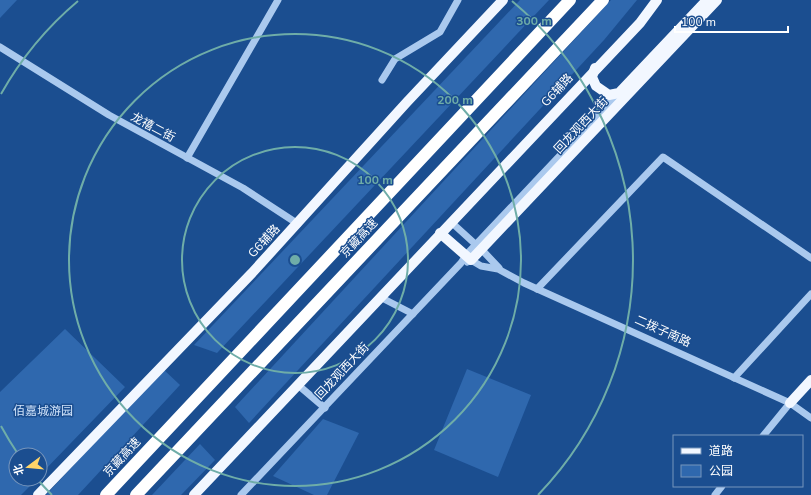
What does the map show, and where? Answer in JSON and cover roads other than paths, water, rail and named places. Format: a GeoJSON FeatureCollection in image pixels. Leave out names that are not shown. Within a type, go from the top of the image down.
{"type":"FeatureCollection","features":[{"type":"Feature","properties":{"kind":"highway","name":"京藏高速"},"geometry":{"type":"LineString","coordinates":[[106,495],[570,0]]}},
{"type":"Feature","properties":{"kind":"highway","name":"京藏高速"},"geometry":{"type":"LineString","coordinates":[[136,495],[603,0]]}},
{"type":"Feature","properties":{"kind":"main road","name":"G6辅路"},"geometry":{"type":"LineString","coordinates":[[38,495],[298,224],[407,102],[503,0]]}},
{"type":"Feature","properties":{"kind":"main road","name":"G6辅路"},"geometry":{"type":"LineString","coordinates":[[194,495],[640,22],[657,0]]}},
{"type":"Feature","properties":{"kind":"main road","name":"回龙观西大街"},"geometry":{"type":"LineString","coordinates":[[621,91],[707,0]]}},
{"type":"Feature","properties":{"kind":"main road","name":"回龙观西大街"},"geometry":{"type":"LineString","coordinates":[[466,260],[717,0]]}},
{"type":"Feature","properties":{"kind":"main road"},"geometry":{"type":"LineString","coordinates":[[595,68],[592,77],[597,87],[611,95],[621,91]]}},
{"type":"Feature","properties":{"kind":"main road","name":"二拨子南路"},"geometry":{"type":"LineString","coordinates":[[440,233],[466,260]]}},
{"type":"Feature","properties":{"kind":"main road"},"geometry":{"type":"LineString","coordinates":[[790,403],[811,380]]}},
{"type":"Feature","properties":{"kind":"street"},"geometry":{"type":"LineString","coordinates":[[187,158],[278,0]]}},
{"type":"Feature","properties":{"kind":"street"},"geometry":{"type":"LineString","coordinates":[[382,80],[395,59],[440,32],[458,0]]}},
{"type":"Feature","properties":{"kind":"street","name":"龙禧二街"},"geometry":{"type":"LineString","coordinates":[[0,47],[109,115],[243,188],[298,224]]}},
{"type":"Feature","properties":{"kind":"street","name":"回龙观西大街"},"geometry":{"type":"LineString","coordinates":[[479,247],[621,91]]}},
{"type":"Feature","properties":{"kind":"street"},"geometry":{"type":"LineString","coordinates":[[537,289],[663,157],[811,258]]}},
{"type":"Feature","properties":{"kind":"street","name":"二拨子南路"},"geometry":{"type":"LineString","coordinates":[[451,222],[479,247],[502,271]]}},
{"type":"Feature","properties":{"kind":"street","name":"回龙观西大街"},"geometry":{"type":"LineString","coordinates":[[241,495],[466,260]]}},
{"type":"Feature","properties":{"kind":"street","name":"二拨子南路"},"geometry":{"type":"LineString","coordinates":[[466,260],[478,265],[502,271],[537,289],[790,403],[811,418]]}},
{"type":"Feature","properties":{"kind":"street"},"geometry":{"type":"LineString","coordinates":[[734,378],[811,294]]}},
{"type":"Feature","properties":{"kind":"street"},"geometry":{"type":"LineString","coordinates":[[380,297],[413,314]]}},
{"type":"Feature","properties":{"kind":"street"},"geometry":{"type":"LineString","coordinates":[[298,385],[324,408]]}},
{"type":"Feature","properties":{"kind":"street"},"geometry":{"type":"LineString","coordinates":[[764,435],[790,403]]}},
{"type":"Feature","properties":{"kind":"street"},"geometry":{"type":"LineString","coordinates":[[715,495],[721,487]]}},
{"type":"Feature","properties":{"kind":"park label","name":"佰嘉城游园"},"geometry":{"type":"Point","coordinates":[43,411]}}]}
